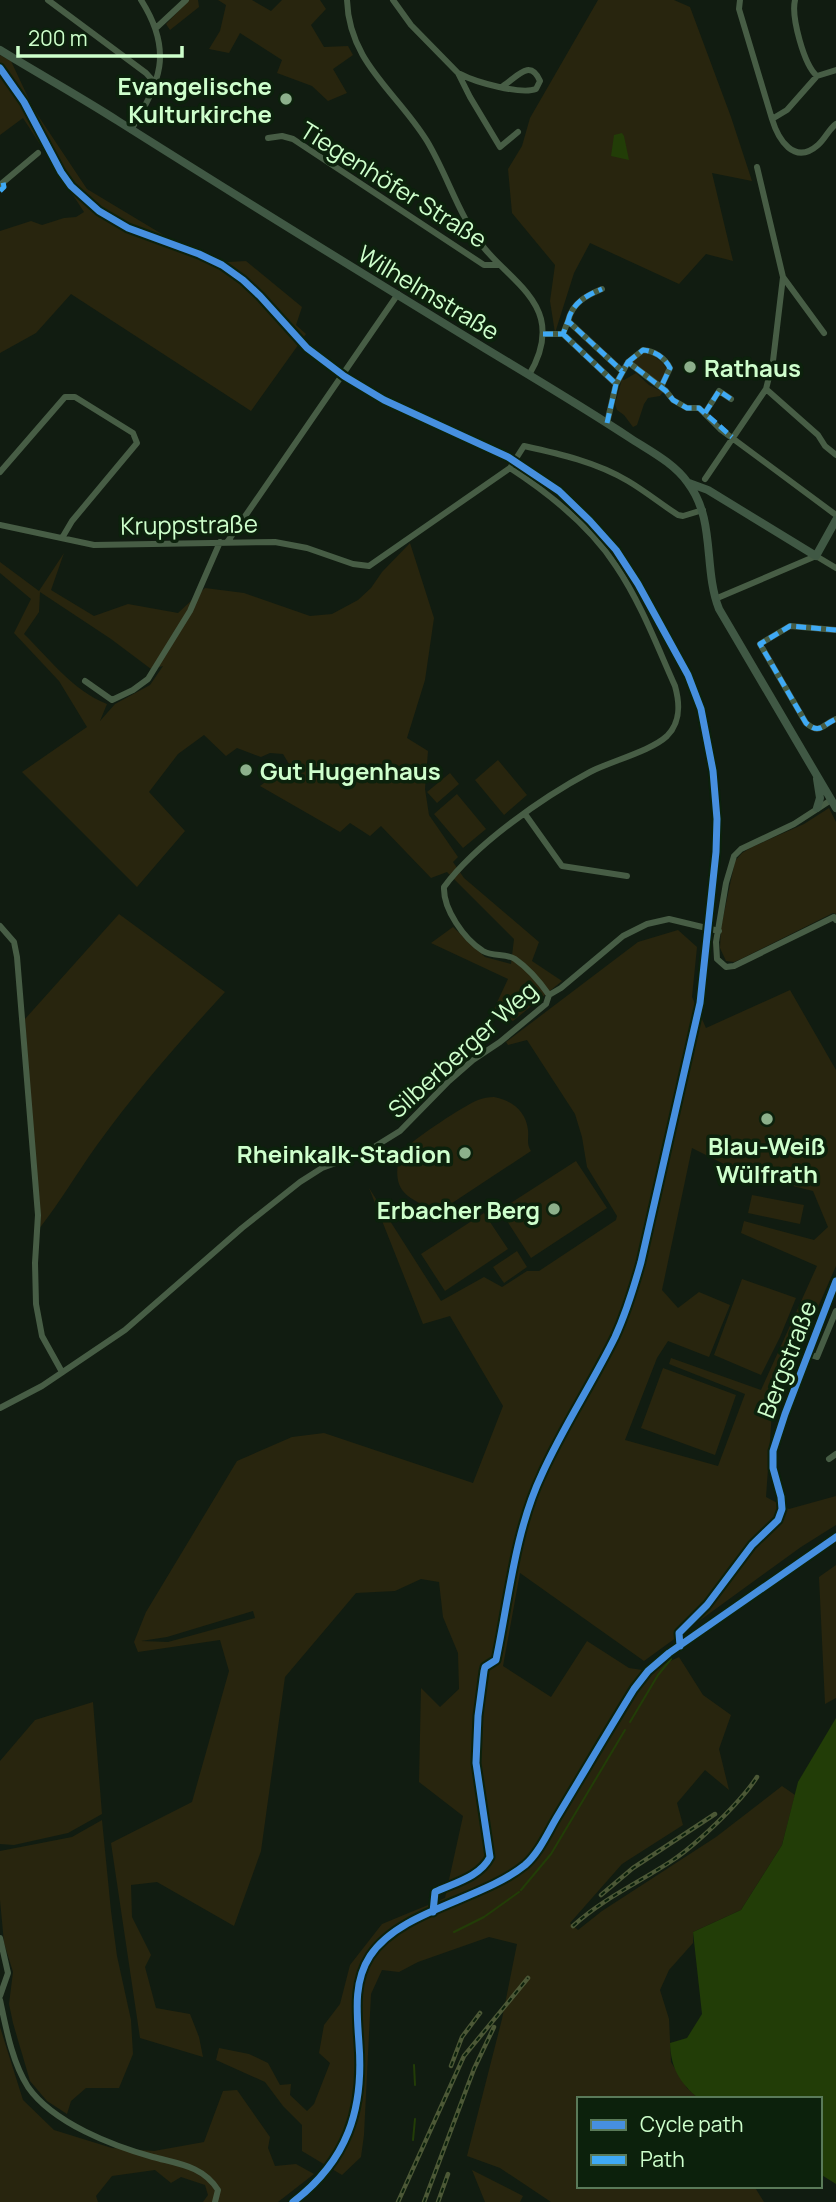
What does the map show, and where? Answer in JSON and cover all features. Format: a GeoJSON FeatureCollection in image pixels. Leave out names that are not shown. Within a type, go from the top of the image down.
{"type":"FeatureCollection","features":[{"type":"Feature","properties":{"kind":"main road","name":"Wilhelmstraße"},"geometry":{"type":"LineString","coordinates":[[0,50],[607,423],[671,465],[689,484],[716,495],[816,556]]}},
{"type":"Feature","properties":{"kind":"main road"},"geometry":{"type":"LineString","coordinates":[[689,484],[702,507],[715,599],[833,799]]}},
{"type":"Feature","properties":{"kind":"main road"},"geometry":{"type":"LineString","coordinates":[[702,507],[710,496],[716,495]]}},
{"type":"Feature","properties":{"kind":"main road"},"geometry":{"type":"LineString","coordinates":[[816,556],[836,517]]}},
{"type":"Feature","properties":{"kind":"main road"},"geometry":{"type":"LineString","coordinates":[[817,776],[820,797],[817,808]]}},
{"type":"Feature","properties":{"kind":"street"},"geometry":{"type":"LineString","coordinates":[[48,0],[146,73],[155,83]]}},
{"type":"Feature","properties":{"kind":"street"},"geometry":{"type":"LineString","coordinates":[[131,130],[145,108],[160,70],[161,54],[156,28],[141,0]]}},
{"type":"Feature","properties":{"kind":"street"},"geometry":{"type":"LineString","coordinates":[[156,28],[186,0]]}},
{"type":"Feature","properties":{"kind":"street"},"geometry":{"type":"LineString","coordinates":[[347,0],[351,25],[365,61],[425,138],[470,227],[499,265],[533,301],[541,318],[543,334],[542,348],[529,375]]}},
{"type":"Feature","properties":{"kind":"street"},"geometry":{"type":"LineString","coordinates":[[393,0],[411,25],[458,73],[500,147],[518,132]]}},
{"type":"Feature","properties":{"kind":"street"},"geometry":{"type":"LineString","coordinates":[[740,0],[739,9],[782,143],[796,152],[816,147],[836,124]]}},
{"type":"Feature","properties":{"kind":"street"},"geometry":{"type":"LineString","coordinates":[[795,0],[793,13],[810,69],[817,76]]}},
{"type":"Feature","properties":{"kind":"street"},"geometry":{"type":"LineString","coordinates":[[458,73],[471,79],[529,92],[536,89],[540,81],[530,69],[524,70],[503,86]]}},
{"type":"Feature","properties":{"kind":"street"},"geometry":{"type":"LineString","coordinates":[[772,118],[787,110],[817,76],[836,70]]}},
{"type":"Feature","properties":{"kind":"street","name":"Tiegenhöfer Straße"},"geometry":{"type":"LineString","coordinates":[[268,138],[282,136],[293,139],[484,265],[499,265]]}},
{"type":"Feature","properties":{"kind":"street"},"geometry":{"type":"LineString","coordinates":[[0,185],[38,153]]}},
{"type":"Feature","properties":{"kind":"street"},"geometry":{"type":"LineString","coordinates":[[705,479],[766,389],[773,360],[783,277],[757,167]]}},
{"type":"Feature","properties":{"kind":"street"},"geometry":{"type":"LineString","coordinates":[[783,277],[824,333]]}},
{"type":"Feature","properties":{"kind":"street"},"geometry":{"type":"LineString","coordinates":[[563,334],[575,306],[586,296],[602,289]]}},
{"type":"Feature","properties":{"kind":"street"},"geometry":{"type":"LineString","coordinates":[[85,681],[112,700],[148,679],[190,611],[224,542],[398,294]]}},
{"type":"Feature","properties":{"kind":"street"},"geometry":{"type":"LineString","coordinates":[[568,321],[622,371]]}},
{"type":"Feature","properties":{"kind":"street"},"geometry":{"type":"LineString","coordinates":[[543,334],[563,334],[616,384]]}},
{"type":"Feature","properties":{"kind":"street"},"geometry":{"type":"LineString","coordinates":[[607,423],[616,384],[622,371],[628,362],[643,350],[651,350],[663,358],[670,368],[661,387]]}},
{"type":"Feature","properties":{"kind":"street"},"geometry":{"type":"LineString","coordinates":[[628,362],[661,387],[673,400],[687,408],[699,408],[732,437],[836,517]]}},
{"type":"Feature","properties":{"kind":"street"},"geometry":{"type":"LineString","coordinates":[[766,389],[836,455]]}},
{"type":"Feature","properties":{"kind":"street"},"geometry":{"type":"LineString","coordinates":[[705,413],[719,391],[731,399]]}},
{"type":"Feature","properties":{"kind":"street"},"geometry":{"type":"LineString","coordinates":[[0,472],[65,397],[75,397],[133,433],[137,443],[72,521],[62,538]]}},
{"type":"Feature","properties":{"kind":"street"},"geometry":{"type":"LineString","coordinates":[[549,995],[532,974],[512,957],[482,951],[450,913],[443,898],[444,887],[451,877],[524,814],[589,773],[668,735],[678,718],[680,701],[633,595],[616,565],[580,523],[536,485],[510,468],[524,446],[597,465],[628,481],[677,515],[685,515],[702,507]]}},
{"type":"Feature","properties":{"kind":"street","name":"Kruppstraße"},"geometry":{"type":"LineString","coordinates":[[0,524],[102,545],[224,542],[289,544],[353,564],[369,566],[510,468]]}},
{"type":"Feature","properties":{"kind":"street"},"geometry":{"type":"LineString","coordinates":[[802,563],[806,556],[805,549]]}},
{"type":"Feature","properties":{"kind":"street"},"geometry":{"type":"LineString","coordinates":[[715,599],[816,556]]}},
{"type":"Feature","properties":{"kind":"street","name":"Wilhelmstraße"},"geometry":{"type":"LineString","coordinates":[[816,556],[836,568]]}},
{"type":"Feature","properties":{"kind":"street"},"geometry":{"type":"LineString","coordinates":[[836,629],[790,626],[760,644],[806,723],[813,729],[819,729],[836,719]]}},
{"type":"Feature","properties":{"kind":"street"},"geometry":{"type":"LineString","coordinates":[[833,799],[794,824],[741,849],[734,856],[726,883],[716,942],[717,959],[726,967],[734,966],[835,919]]}},
{"type":"Feature","properties":{"kind":"street"},"geometry":{"type":"LineString","coordinates":[[524,814],[562,866],[626,876]]}},
{"type":"Feature","properties":{"kind":"street","name":"Silberberger Weg"},"geometry":{"type":"LineString","coordinates":[[0,1408],[42,1386],[125,1330],[242,1228],[300,1182],[322,1168],[366,1152],[400,1131],[449,1081],[538,1010],[546,1003],[549,995],[623,936],[647,924],[669,919],[719,931]]}},
{"type":"Feature","properties":{"kind":"street"},"geometry":{"type":"LineString","coordinates":[[0,926],[14,943],[17,957],[38,1215],[34,1263],[36,1304],[42,1336],[62,1372]]}},
{"type":"Feature","properties":{"kind":"street","name":"Bergstraße"},"geometry":{"type":"LineString","coordinates":[[773,1451],[836,1281]]}},
{"type":"Feature","properties":{"kind":"street","name":"Bergstraße"},"geometry":{"type":"LineString","coordinates":[[808,1354],[817,1357],[836,1311]]}},
{"type":"Feature","properties":{"kind":"street"},"geometry":{"type":"LineString","coordinates":[[829,1459],[836,1454]]}},
{"type":"Feature","properties":{"kind":"street"},"geometry":{"type":"LineString","coordinates":[[293,2202],[321,2178],[344,2144],[352,2125],[359,2091],[358,1988],[370,1955],[387,1937],[405,1925],[513,1873],[527,1863],[634,1689],[648,1671],[693,1636],[836,1537]]}},
{"type":"Feature","properties":{"kind":"street"},"geometry":{"type":"LineString","coordinates":[[0,1938],[8,1973],[0,1998],[10,2042],[26,2084],[36,2097],[80,2128],[128,2148],[199,2170],[218,2190],[215,2202]]}},
{"type":"Feature","properties":{"kind":"shaded area"},"geometry":{"type":"Polygon","coordinates":[[[189,0],[198,0],[199,7],[170,30],[166,24],[189,0]]]}},
{"type":"Feature","properties":{"kind":"shaded area"},"geometry":{"type":"Polygon","coordinates":[[[218,0],[252,0],[271,11],[282,0],[320,0],[326,9],[311,25],[324,47],[348,46],[353,55],[333,69],[347,93],[328,101],[312,86],[277,73],[282,60],[240,33],[229,53],[209,49],[220,31],[226,5],[218,0]]]}},
{"type":"Feature","properties":{"kind":"shaded area"},"geometry":{"type":"Polygon","coordinates":[[[598,0],[674,0],[690,7],[752,181],[712,173],[733,261],[706,254],[679,284],[590,243],[574,273],[555,333],[550,301],[555,265],[512,213],[508,169],[522,146],[530,118],[598,0]]]}},
{"type":"Feature","properties":{"kind":"shaded area"},"geometry":{"type":"Polygon","coordinates":[[[0,55],[11,61],[33,108],[87,189],[210,263],[246,261],[302,307],[296,325],[306,334],[251,411],[71,294],[36,333],[0,353],[0,231],[31,221],[42,225],[76,217],[84,212],[23,118],[0,135],[0,55]]]}},
{"type":"Feature","properties":{"kind":"shaded area"},"geometry":{"type":"Polygon","coordinates":[[[622,133],[629,160],[611,156],[614,135],[622,133]]]}},
{"type":"Feature","properties":{"kind":"shaded area"},"geometry":{"type":"Polygon","coordinates":[[[643,352],[657,358],[665,366],[667,370],[660,382],[656,383],[632,361],[643,352]]]}},
{"type":"Feature","properties":{"kind":"shaded area"},"geometry":{"type":"Polygon","coordinates":[[[636,373],[649,385],[663,392],[660,396],[648,398],[637,425],[633,427],[617,410],[615,404],[622,379],[636,373]]]}},
{"type":"Feature","properties":{"kind":"shaded area"},"geometry":{"type":"Polygon","coordinates":[[[410,543],[434,618],[425,680],[407,738],[428,751],[425,789],[429,815],[458,857],[453,862],[464,878],[539,942],[532,961],[562,981],[513,1021],[493,1011],[508,979],[431,943],[453,927],[485,957],[511,964],[514,939],[447,872],[431,878],[381,826],[370,836],[350,823],[340,832],[260,786],[289,764],[283,754],[270,753],[261,757],[237,748],[226,756],[204,735],[178,754],[149,792],[185,831],[137,887],[22,772],[87,727],[59,681],[14,633],[31,599],[0,573],[0,562],[39,591],[64,553],[51,590],[94,616],[128,604],[178,613],[205,588],[244,593],[310,616],[332,614],[358,600],[410,543]],[[40,592],[39,612],[24,634],[73,683],[107,704],[100,721],[115,704],[150,685],[163,666],[151,669],[40,592]]]}},
{"type":"Feature","properties":{"kind":"shaded area"},"geometry":{"type":"Polygon","coordinates":[[[498,760],[527,795],[504,815],[475,780],[498,760]]]}},
{"type":"Feature","properties":{"kind":"shaded area"},"geometry":{"type":"Polygon","coordinates":[[[450,773],[459,784],[437,803],[427,792],[450,773]]]}},
{"type":"Feature","properties":{"kind":"shaded area"},"geometry":{"type":"Polygon","coordinates":[[[457,794],[486,829],[463,848],[434,814],[457,794]]]}},
{"type":"Feature","properties":{"kind":"shaded area"},"geometry":{"type":"Polygon","coordinates":[[[829,808],[836,822],[836,914],[833,913],[734,962],[726,961],[720,948],[721,927],[735,861],[752,847],[804,824],[829,808]]]}},
{"type":"Feature","properties":{"kind":"shaded area"},"geometry":{"type":"Polygon","coordinates":[[[119,914],[225,992],[127,1105],[39,1229],[25,1019],[119,914]]]}},
{"type":"Feature","properties":{"kind":"shaded area"},"geometry":{"type":"Polygon","coordinates":[[[678,930],[697,947],[692,997],[706,1028],[790,990],[836,1070],[836,1266],[772,1412],[766,1497],[789,1509],[836,1496],[836,1525],[801,1547],[644,1661],[520,1573],[503,1666],[551,1697],[587,1641],[629,1668],[649,1671],[679,1657],[703,1695],[731,1715],[719,1749],[729,1790],[705,1770],[677,1803],[683,1825],[622,1864],[570,1923],[578,1930],[602,1911],[716,1837],[782,1786],[795,1795],[782,1845],[741,1910],[693,1932],[693,1943],[669,1970],[660,1990],[669,2019],[671,2062],[687,2088],[697,2097],[577,2097],[577,2188],[755,2188],[764,2202],[551,2202],[500,2168],[467,2156],[502,2019],[517,1944],[489,1937],[418,1962],[399,1972],[382,1970],[371,1994],[361,2157],[342,2175],[302,2151],[302,2125],[265,2082],[216,2060],[219,2048],[249,2054],[268,2063],[280,2085],[291,2084],[290,2095],[307,2111],[314,2104],[330,2063],[319,2053],[324,2025],[340,2004],[350,1965],[382,1924],[445,1898],[463,1816],[419,1782],[421,1688],[440,1707],[459,1689],[458,1653],[443,1617],[439,1582],[421,1579],[395,1591],[356,1593],[285,1677],[261,1851],[234,1926],[157,1882],[131,1885],[132,1917],[151,1955],[145,1967],[156,2008],[190,2014],[203,2057],[140,2038],[111,1843],[192,1802],[229,1671],[220,1640],[138,1652],[134,1642],[146,1612],[237,1461],[292,1437],[324,1433],[473,1483],[503,1406],[450,1316],[423,1324],[369,1188],[441,1301],[484,1277],[502,1287],[527,1271],[539,1271],[616,1220],[617,1216],[587,1167],[575,1114],[527,1040],[508,1045],[506,1042],[638,942],[678,930]],[[692,1148],[662,1290],[678,1308],[699,1292],[730,1305],[709,1357],[668,1341],[657,1358],[625,1440],[718,1466],[745,1394],[669,1364],[671,1358],[761,1390],[817,1266],[741,1233],[744,1221],[814,1240],[828,1227],[813,1191],[744,1174],[692,1148]],[[253,1611],[167,1637],[141,1641],[168,1642],[255,1618],[253,1611]]]}},
{"type":"Feature","properties":{"kind":"shaded area","name":"Rheinkalk-Stadion"},"geometry":{"type":"Polygon","coordinates":[[[494,1097],[512,1104],[521,1112],[527,1123],[531,1151],[434,1215],[402,1190],[397,1174],[401,1156],[411,1143],[452,1115],[478,1100],[494,1097]]]}},
{"type":"Feature","properties":{"kind":"shaded area","name":"Erbacher Berg"},"geometry":{"type":"Polygon","coordinates":[[[576,1161],[607,1208],[531,1258],[500,1210],[576,1161]]]}},
{"type":"Feature","properties":{"kind":"shaded area"},"geometry":{"type":"Polygon","coordinates":[[[752,1195],[804,1205],[800,1224],[748,1213],[752,1195]]]}},
{"type":"Feature","properties":{"kind":"shaded area","name":"Erbacher Berg"},"geometry":{"type":"Polygon","coordinates":[[[484,1213],[508,1249],[445,1291],[421,1254],[484,1213]]]}},
{"type":"Feature","properties":{"kind":"shaded area"},"geometry":{"type":"Polygon","coordinates":[[[517,1251],[527,1267],[504,1283],[493,1267],[517,1251]]]}},
{"type":"Feature","properties":{"kind":"shaded area"},"geometry":{"type":"Polygon","coordinates":[[[742,1279],[796,1298],[761,1375],[714,1355],[742,1279]]]}},
{"type":"Feature","properties":{"kind":"shaded area"},"geometry":{"type":"Polygon","coordinates":[[[663,1368],[736,1395],[715,1455],[641,1428],[663,1368]]]}},
{"type":"Feature","properties":{"kind":"shaded area"},"geometry":{"type":"Polygon","coordinates":[[[836,1565],[836,1698],[825,1704],[819,1577],[836,1565]]]}},
{"type":"Feature","properties":{"kind":"shaded area"},"geometry":{"type":"Polygon","coordinates":[[[93,1702],[102,1814],[68,1833],[14,1845],[0,1844],[0,1761],[35,1720],[93,1702]]]}},
{"type":"Feature","properties":{"kind":"shaded area"},"geometry":{"type":"Polygon","coordinates":[[[836,1718],[836,2184],[822,2175],[822,2097],[697,2097],[677,2074],[670,2043],[687,2038],[702,2014],[693,1932],[741,1910],[782,1845],[798,1782],[836,1718]]]}},
{"type":"Feature","properties":{"kind":"shaded area"},"geometry":{"type":"Polygon","coordinates":[[[102,1820],[111,1911],[117,1956],[131,2020],[133,2054],[119,2088],[86,2088],[71,2101],[67,2114],[47,2101],[30,2081],[13,2023],[9,2004],[13,1972],[4,1943],[0,1900],[0,1851],[72,1837],[102,1820]]]}},
{"type":"Feature","properties":{"kind":"shaded area"},"geometry":{"type":"Polygon","coordinates":[[[0,2027],[23,2100],[54,2130],[112,2148],[154,2151],[204,2142],[223,2091],[237,2090],[270,2137],[268,2148],[275,2166],[296,2164],[314,2174],[278,2202],[203,2202],[208,2195],[205,2185],[181,2177],[171,2183],[155,2170],[112,2176],[96,2196],[98,2202],[0,2202],[0,2027]]]}},
{"type":"Feature","properties":{"kind":"shaded area"},"geometry":{"type":"Polygon","coordinates":[[[472,2170],[523,2196],[520,2202],[485,2202],[472,2170]]]}},
{"type":"Feature","properties":{"kind":"waterway"},"geometry":{"type":"LineString","coordinates":[[630,1722],[658,1675],[671,1659]]}},
{"type":"Feature","properties":{"kind":"waterway"},"geometry":{"type":"LineString","coordinates":[[521,1890],[551,1854],[625,1730]]}},
{"type":"Feature","properties":{"kind":"waterway"},"geometry":{"type":"LineString","coordinates":[[454,1932],[484,1917],[519,1892]]}},
{"type":"Feature","properties":{"kind":"waterway"},"geometry":{"type":"LineString","coordinates":[[414,2065],[415,2085]]}},
{"type":"Feature","properties":{"kind":"waterway"},"geometry":{"type":"LineString","coordinates":[[413,2140],[415,2119]]}},
{"type":"Feature","properties":{"kind":"railway"},"geometry":{"type":"LineString","coordinates":[[573,1926],[609,1899],[683,1853],[730,1810],[757,1777]]}},
{"type":"Feature","properties":{"kind":"railway"},"geometry":{"type":"LineString","coordinates":[[601,1895],[633,1868],[715,1814]]}},
{"type":"Feature","properties":{"kind":"railway"},"geometry":{"type":"LineString","coordinates":[[398,2202],[464,2056],[528,1978]]}},
{"type":"Feature","properties":{"kind":"railway"},"geometry":{"type":"LineString","coordinates":[[451,2066],[462,2037],[480,2013]]}},
{"type":"Feature","properties":{"kind":"railway"},"geometry":{"type":"LineString","coordinates":[[424,2202],[474,2069],[494,2027]]}},
{"type":"Feature","properties":{"kind":"railway"},"geometry":{"type":"LineString","coordinates":[[438,2202],[448,2174]]}},
{"type":"Feature","properties":{"kind":"marked path"},"geometry":{"type":"LineString","coordinates":[[0,191],[4,187],[3,182]]}},
{"type":"Feature","properties":{"kind":"marked path"},"geometry":{"type":"LineString","coordinates":[[568,321],[577,305],[602,289]]}},
{"type":"Feature","properties":{"kind":"marked path"},"geometry":{"type":"LineString","coordinates":[[543,334],[563,334],[568,321],[622,371]]}},
{"type":"Feature","properties":{"kind":"marked path"},"geometry":{"type":"LineString","coordinates":[[563,334],[616,384]]}},
{"type":"Feature","properties":{"kind":"marked path"},"geometry":{"type":"LineString","coordinates":[[628,362],[643,350],[659,356],[670,368],[661,387]]}},
{"type":"Feature","properties":{"kind":"marked path"},"geometry":{"type":"LineString","coordinates":[[607,423],[616,384],[628,362],[666,391],[673,400],[687,408],[699,408],[732,437]]}},
{"type":"Feature","properties":{"kind":"marked path"},"geometry":{"type":"LineString","coordinates":[[705,413],[719,391],[731,399]]}},
{"type":"Feature","properties":{"kind":"marked path"},"geometry":{"type":"LineString","coordinates":[[836,630],[790,626],[760,644],[806,723],[818,729],[836,719]]}},
{"type":"Feature","properties":{"kind":"cycle path"},"geometry":{"type":"LineString","coordinates":[[0,68],[24,102],[61,172],[71,186],[99,211],[128,228],[222,265],[260,296],[307,348],[344,376],[384,400],[508,457],[559,491],[616,550],[688,675],[701,709],[713,771],[717,819],[700,1003],[633,1290],[615,1337],[559,1439],[533,1496],[519,1542],[496,1660],[485,1667],[484,1671],[476,1763],[490,1857],[480,1870],[435,1892],[433,1912]]}},
{"type":"Feature","properties":{"kind":"cycle path"},"geometry":{"type":"LineString","coordinates":[[680,1646],[679,1633],[707,1605],[752,1545],[778,1520],[782,1509],[773,1468],[773,1451],[836,1281]]}},
{"type":"Feature","properties":{"kind":"cycle path"},"geometry":{"type":"LineString","coordinates":[[293,2202],[327,2169],[339,2151],[355,2112],[360,2068],[357,1998],[361,1976],[370,1956],[384,1940],[401,1927],[487,1888],[525,1865],[539,1848],[634,1689],[648,1671],[669,1653],[836,1537]]}},
{"type":"Feature","properties":{"kind":"place","name":"Evangelische Kulturkirche"},"geometry":{"type":"Point","coordinates":[286,99]}},
{"type":"Feature","properties":{"kind":"place","name":"Rathaus"},"geometry":{"type":"Point","coordinates":[690,367]}},
{"type":"Feature","properties":{"kind":"place","name":"Gut Hugenhaus"},"geometry":{"type":"Point","coordinates":[246,770]}},
{"type":"Feature","properties":{"kind":"place","name":"Blau-Weiß Wülfrath"},"geometry":{"type":"Point","coordinates":[767,1119]}},
{"type":"Feature","properties":{"kind":"place","name":"Rheinkalk-Stadion"},"geometry":{"type":"Point","coordinates":[465,1153]}},
{"type":"Feature","properties":{"kind":"place","name":"Erbacher Berg"},"geometry":{"type":"Point","coordinates":[554,1209]}}]}
